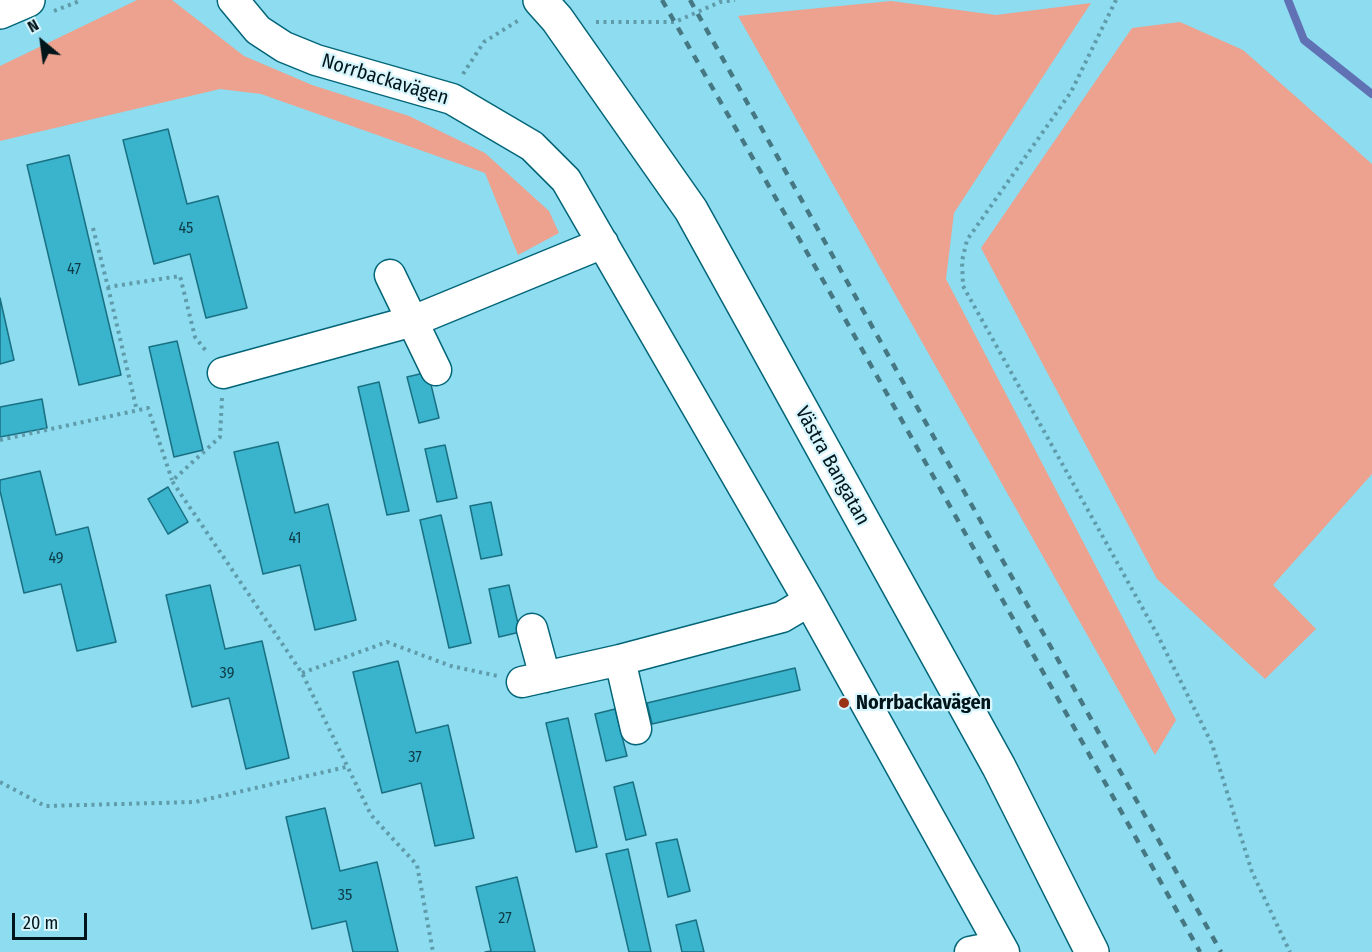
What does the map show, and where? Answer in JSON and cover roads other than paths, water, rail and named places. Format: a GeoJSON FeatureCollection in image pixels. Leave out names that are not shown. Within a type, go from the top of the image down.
{"type":"FeatureCollection","features":[{"type":"Feature","properties":{"kind":"street"},"geometry":{"type":"LineString","coordinates":[[0,12],[28,0]]}},
{"type":"Feature","properties":{"kind":"street","name":"Norrbackavägen"},"geometry":{"type":"LineString","coordinates":[[233,0],[258,30],[284,47],[316,60],[452,99],[532,146],[566,180],[809,601],[1002,949],[970,952]]}},
{"type":"Feature","properties":{"kind":"street","name":"Västra Bangatan"},"geometry":{"type":"LineString","coordinates":[[540,0],[557,19],[691,210],[999,766],[1092,952]]}},
{"type":"Feature","properties":{"kind":"street"},"geometry":{"type":"LineString","coordinates":[[223,373],[413,321],[603,243]]}},
{"type":"Feature","properties":{"kind":"street"},"geometry":{"type":"LineString","coordinates":[[390,275],[436,370]]}},
{"type":"Feature","properties":{"kind":"street"},"geometry":{"type":"LineString","coordinates":[[532,629],[534,679],[620,660],[782,618],[809,601]]}},
{"type":"Feature","properties":{"kind":"street"},"geometry":{"type":"LineString","coordinates":[[620,660],[636,729]]}},
{"type":"Feature","properties":{"kind":"waterway"},"geometry":{"type":"LineString","coordinates":[[1288,0],[1304,40],[1372,94]]}},
{"type":"Feature","properties":{"kind":"railway"},"geometry":{"type":"LineString","coordinates":[[662,0],[836,303],[1200,952]]}},
{"type":"Feature","properties":{"kind":"railway"},"geometry":{"type":"LineString","coordinates":[[690,0],[1221,952]]}},
{"type":"Feature","properties":{"kind":"place","name":"Norrbackavägen"},"geometry":{"type":"Point","coordinates":[844,703]}}]}
